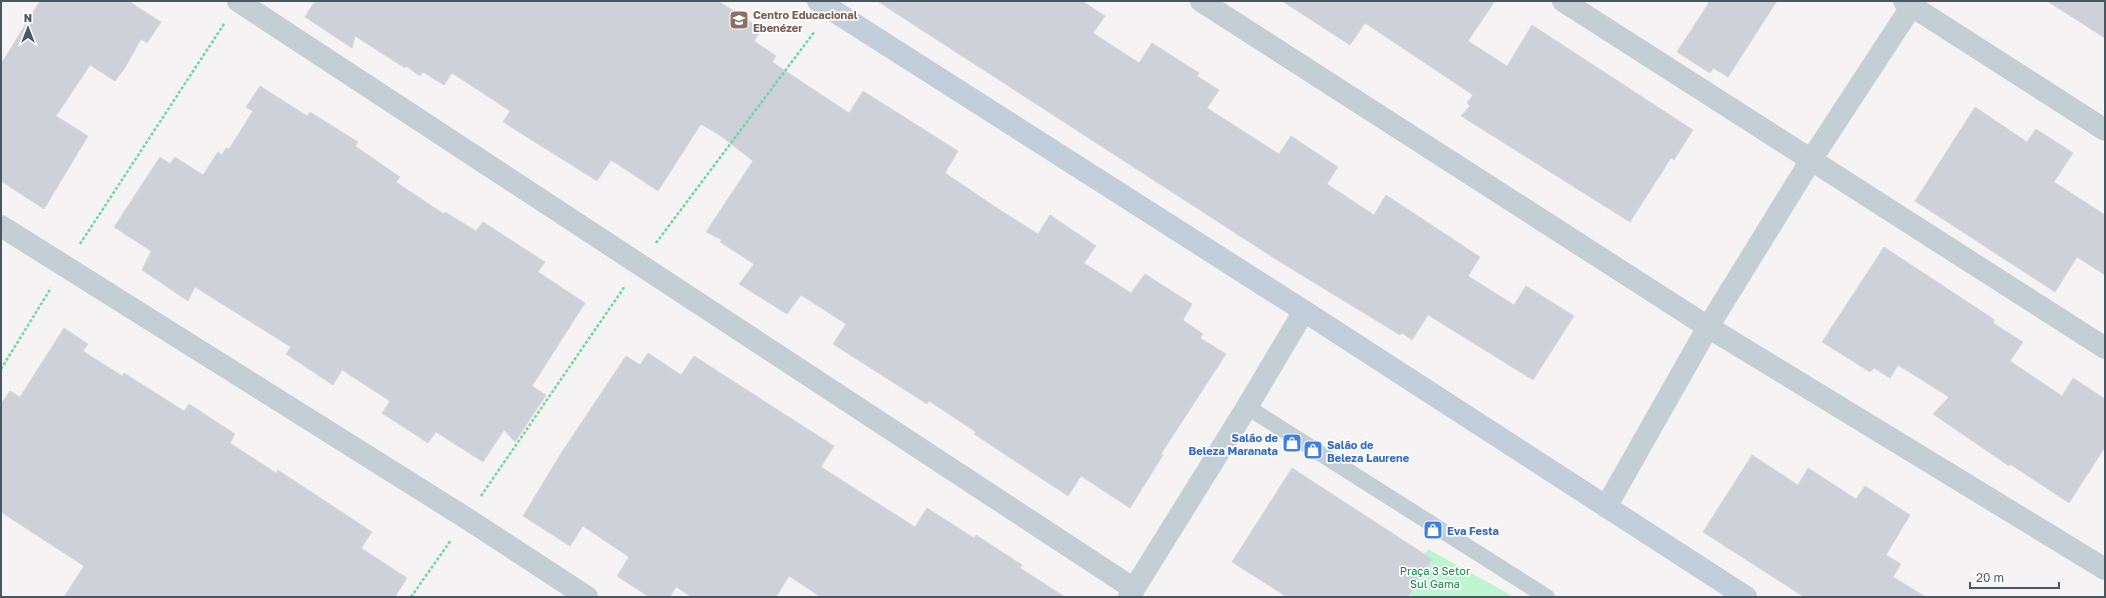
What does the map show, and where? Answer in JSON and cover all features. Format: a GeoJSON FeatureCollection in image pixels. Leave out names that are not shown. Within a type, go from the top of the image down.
{"type":"FeatureCollection","features":[{"type":"Feature","properties":{"kind":"street"},"geometry":{"type":"LineString","coordinates":[[238,1],[640,264],[1132,593],[1247,407],[1304,311]]}},
{"type":"Feature","properties":{"kind":"street"},"geometry":{"type":"LineString","coordinates":[[1201,1],[1708,327],[2105,569]]}},
{"type":"Feature","properties":{"kind":"street"},"geometry":{"type":"LineString","coordinates":[[1563,1],[2105,348]]}},
{"type":"Feature","properties":{"kind":"street"},"geometry":{"type":"LineString","coordinates":[[1606,507],[1708,327],[1910,3],[2105,130]]}},
{"type":"Feature","properties":{"kind":"street"},"geometry":{"type":"LineString","coordinates":[[825,5],[1304,311],[1746,597]]}},
{"type":"Feature","properties":{"kind":"street"},"geometry":{"type":"LineString","coordinates":[[1,226],[466,518],[587,597]]}},
{"type":"Feature","properties":{"kind":"lane"},"geometry":{"type":"LineString","coordinates":[[1247,407],[1547,597]]}},
{"type":"Feature","properties":{"kind":"path"},"geometry":{"type":"LineString","coordinates":[[1,369],[65,266],[238,1]]}},
{"type":"Feature","properties":{"kind":"path"},"geometry":{"type":"LineString","coordinates":[[411,597],[640,264],[825,5]]}},
{"type":"Feature","properties":{"kind":"green space","name":"Praça 3 Setor Sul Gama"},"geometry":{"type":"Polygon","coordinates":[[[1428,549],[1514,597],[1397,597],[1428,549]]]}},
{"type":"Feature","properties":{"kind":"building"},"geometry":{"type":"Polygon","coordinates":[[[40,1],[128,1],[161,22],[147,43],[141,39],[125,68],[115,81],[90,65],[56,116],[88,136],[44,209],[1,181],[1,64],[40,1]]]}},
{"type":"Feature","properties":{"kind":"building"},"geometry":{"type":"Polygon","coordinates":[[[315,1],[718,1],[762,29],[754,41],[776,56],[772,62],[849,113],[863,91],[958,151],[945,173],[997,208],[1038,234],[1050,215],[1096,246],[1084,263],[1131,293],[1145,274],[1192,304],[1183,320],[1203,334],[1200,338],[1226,354],[1161,454],[1163,455],[1130,508],[1081,476],[1068,496],[974,434],[976,432],[929,401],[927,404],[833,344],[846,324],[801,295],[787,314],[739,284],[754,264],[720,242],[722,240],[706,232],[753,161],[721,136],[701,124],[658,191],[611,160],[597,181],[503,122],[510,111],[452,73],[444,85],[423,72],[420,76],[406,66],[405,68],[355,36],[352,48],[305,17],[315,1]]]}},
{"type":"Feature","properties":{"kind":"building"},"geometry":{"type":"Polygon","coordinates":[[[877,1],[1082,1],[1105,16],[1093,33],[1139,63],[1152,43],[1199,73],[1197,76],[1219,90],[1207,108],[1279,154],[1291,136],[1338,167],[1327,184],[1374,215],[1386,195],[1480,257],[1468,276],[1514,305],[1526,286],[1574,316],[1533,380],[1428,315],[1412,340],[1402,333],[1400,335],[1277,260],[877,1]]]}},
{"type":"Feature","properties":{"kind":"building"},"geometry":{"type":"Polygon","coordinates":[[[1282,1],[1495,1],[1468,41],[1507,66],[1532,25],[1693,130],[1674,160],[1671,158],[1630,222],[1461,116],[1470,106],[1467,103],[1473,95],[1365,23],[1350,45],[1282,1]]]}},
{"type":"Feature","properties":{"kind":"building"},"geometry":{"type":"Polygon","coordinates":[[[1710,1],[1777,1],[1728,77],[1713,68],[1710,73],[1677,52],[1710,1]]]}},
{"type":"Feature","properties":{"kind":"building"},"geometry":{"type":"Polygon","coordinates":[[[2047,1],[2105,1],[2105,38],[2047,1]]]}},
{"type":"Feature","properties":{"kind":"building"},"geometry":{"type":"Polygon","coordinates":[[[260,86],[307,116],[310,112],[358,142],[355,146],[400,177],[396,182],[444,214],[445,212],[476,231],[483,222],[545,262],[538,272],[585,303],[532,386],[546,395],[515,442],[504,430],[483,462],[436,432],[428,443],[382,413],[390,401],[342,370],[333,385],[286,354],[291,347],[195,287],[188,301],[142,270],[151,251],[114,227],[160,157],[170,164],[175,157],[203,175],[218,152],[222,155],[226,148],[229,149],[253,111],[246,107],[260,86]]]}},
{"type":"Feature","properties":{"kind":"building"},"geometry":{"type":"Polygon","coordinates":[[[1975,107],[2027,142],[2036,129],[2073,153],[2054,182],[2105,215],[2105,275],[2077,257],[2055,292],[1915,201],[1975,107]]]}},
{"type":"Feature","properties":{"kind":"building"},"geometry":{"type":"Polygon","coordinates":[[[1884,247],[1995,320],[1993,323],[2023,342],[2010,361],[2062,396],[2073,378],[2105,399],[2105,447],[2069,503],[2010,464],[2009,466],[1933,414],[1949,397],[1898,365],[1890,378],[1874,368],[1870,372],[1822,342],[1884,247]]]}},
{"type":"Feature","properties":{"kind":"building"},"geometry":{"type":"Polygon","coordinates":[[[64,328],[88,344],[83,351],[122,376],[124,373],[184,411],[189,404],[235,434],[230,443],[276,473],[278,470],[372,532],[361,548],[407,578],[395,597],[64,597],[84,566],[1,512],[1,404],[10,391],[20,397],[64,328]]]}},
{"type":"Feature","properties":{"kind":"building"},"geometry":{"type":"Polygon","coordinates":[[[648,353],[681,375],[694,356],[834,446],[821,467],[915,527],[927,508],[974,538],[976,535],[1022,565],[1020,568],[1065,597],[821,597],[789,576],[776,597],[692,597],[676,587],[670,597],[649,597],[617,576],[629,557],[583,526],[570,546],[523,516],[560,455],[626,356],[640,365],[648,353]]]}},
{"type":"Feature","properties":{"kind":"building"},"geometry":{"type":"Polygon","coordinates":[[[1752,455],[1798,485],[1808,468],[1856,499],[1865,486],[1910,515],[1886,555],[1901,564],[1893,577],[1926,597],[1804,597],[1703,532],[1752,455]]]}},
{"type":"Feature","properties":{"kind":"building"},"geometry":{"type":"Polygon","coordinates":[[[1292,468],[1432,559],[1408,597],[1287,597],[1232,562],[1292,468]]]}},
{"type":"Feature","properties":{"kind":"place","name":"Centro Educacional Ebenézer"},"geometry":{"type":"Point","coordinates":[739,20]}},
{"type":"Feature","properties":{"kind":"place","name":"Salão de Beleza Maranata"},"geometry":{"type":"Point","coordinates":[1292,443]}},
{"type":"Feature","properties":{"kind":"place","name":"Salão de Beleza Laurene"},"geometry":{"type":"Point","coordinates":[1313,450]}},
{"type":"Feature","properties":{"kind":"place","name":"Eva Festa"},"geometry":{"type":"Point","coordinates":[1433,530]}}]}
